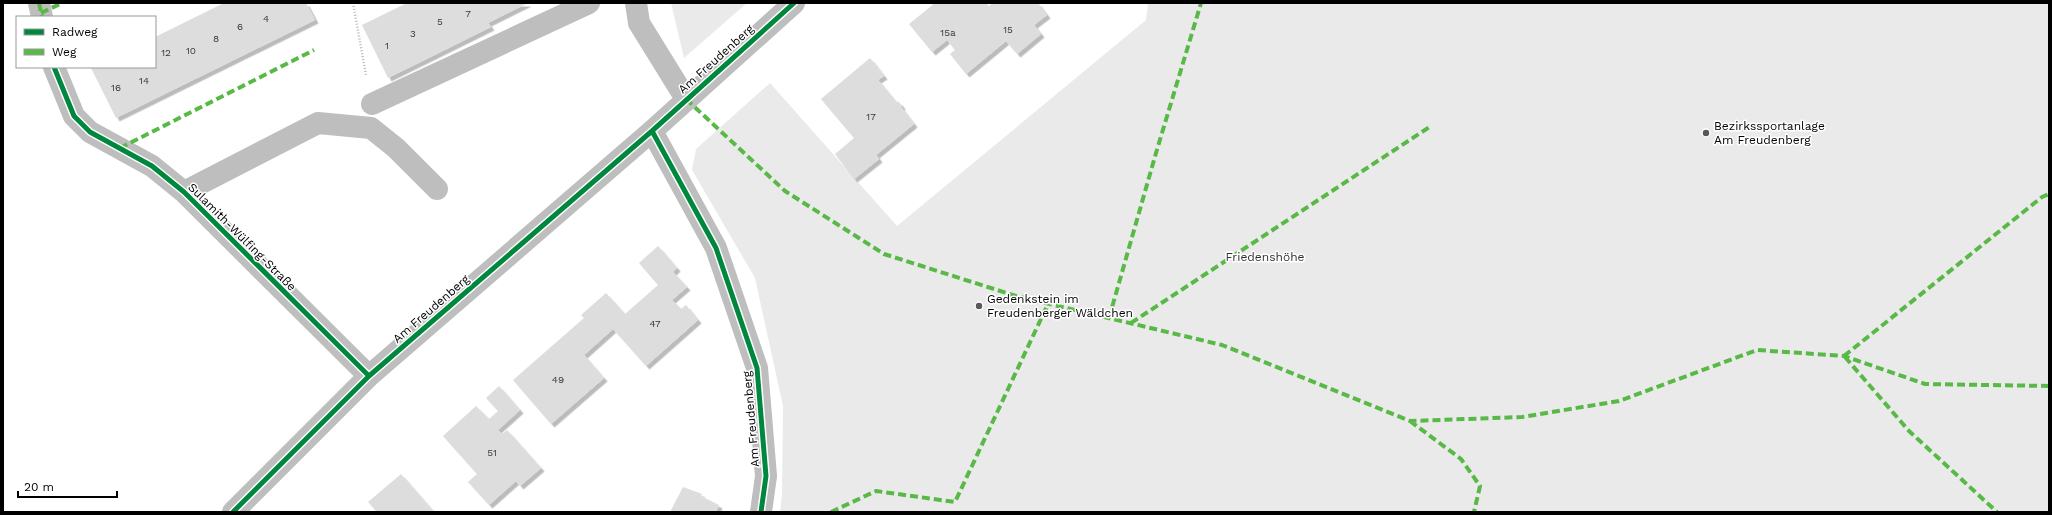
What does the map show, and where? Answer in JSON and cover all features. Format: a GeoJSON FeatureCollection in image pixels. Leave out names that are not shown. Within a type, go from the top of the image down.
{"type":"FeatureCollection","features":[{"type":"Feature","properties":{"kind":"street"},"geometry":{"type":"LineString","coordinates":[[39,3],[42,16]]}},
{"type":"Feature","properties":{"kind":"street"},"geometry":{"type":"LineString","coordinates":[[372,104],[589,3]]}},
{"type":"Feature","properties":{"kind":"street"},"geometry":{"type":"LineString","coordinates":[[636,3],[639,23],[686,100]]}},
{"type":"Feature","properties":{"kind":"street","name":"Am Freudenberg"},"geometry":{"type":"LineString","coordinates":[[233,512],[369,376],[652,131],[794,3]]}},
{"type":"Feature","properties":{"kind":"street","name":"Sulamith-Wülfing-Straße"},"geometry":{"type":"LineString","coordinates":[[54,68],[74,116],[90,132],[152,166],[184,192],[369,376]]}},
{"type":"Feature","properties":{"kind":"street"},"geometry":{"type":"LineString","coordinates":[[184,192],[318,123],[371,128],[396,148],[437,189]]}},
{"type":"Feature","properties":{"kind":"street","name":"Am Freudenberg"},"geometry":{"type":"LineString","coordinates":[[652,131],[716,248],[757,368],[766,476],[761,512]]}},
{"type":"Feature","properties":{"kind":"path"},"geometry":{"type":"LineString","coordinates":[[353,3],[372,104]]}},
{"type":"Feature","properties":{"kind":"green space"},"geometry":{"type":"Polygon","coordinates":[[[671,3],[747,3],[684,58],[671,3]]]}},
{"type":"Feature","properties":{"kind":"green space","name":"Friedenshöhe"},"geometry":{"type":"Polygon","coordinates":[[[1148,3],[2049,3],[2049,512],[780,512],[782,495],[783,406],[755,278],[692,170],[696,149],[770,83],[897,226],[1146,20],[1148,3]]]}},
{"type":"Feature","properties":{"kind":"building"},"geometry":{"type":"Polygon","coordinates":[[[224,3],[306,3],[315,20],[116,118],[91,68],[156,68],[156,37],[224,3]]]}},
{"type":"Feature","properties":{"kind":"building"},"geometry":{"type":"Polygon","coordinates":[[[407,3],[528,3],[488,23],[491,27],[388,78],[362,25],[407,3]]]}},
{"type":"Feature","properties":{"kind":"building"},"geometry":{"type":"Polygon","coordinates":[[[935,3],[986,3],[989,6],[993,3],[1038,3],[1047,15],[1034,25],[1041,34],[1017,54],[1006,41],[966,74],[950,54],[955,50],[947,40],[932,52],[909,24],[935,3]]]}},
{"type":"Feature","properties":{"kind":"building"},"geometry":{"type":"Polygon","coordinates":[[[870,58],[884,76],[878,80],[897,103],[898,101],[914,124],[876,155],[879,159],[854,179],[835,154],[854,138],[821,99],[870,58]]]}},
{"type":"Feature","properties":{"kind":"building"},"geometry":{"type":"Polygon","coordinates":[[[658,246],[677,268],[673,272],[687,287],[672,300],[681,309],[686,305],[698,320],[646,366],[613,329],[584,355],[604,378],[551,424],[513,380],[584,318],[581,315],[606,293],[625,314],[658,285],[639,263],[658,246]]]}},
{"type":"Feature","properties":{"kind":"building"},"geometry":{"type":"Polygon","coordinates":[[[499,386],[520,410],[498,430],[502,434],[507,430],[541,468],[520,486],[516,481],[489,505],[468,482],[477,474],[443,436],[476,406],[489,419],[498,411],[486,398],[499,386]]]}},
{"type":"Feature","properties":{"kind":"building"},"geometry":{"type":"Polygon","coordinates":[[[401,474],[434,512],[377,512],[368,502],[401,474]]]}},
{"type":"Feature","properties":{"kind":"building"},"geometry":{"type":"Polygon","coordinates":[[[683,487],[702,494],[701,496],[719,505],[716,512],[670,512],[683,487]]]}},
{"type":"Feature","properties":{"kind":"marked path"},"geometry":{"type":"LineString","coordinates":[[39,3],[42,16]]}},
{"type":"Feature","properties":{"kind":"marked path"},"geometry":{"type":"LineString","coordinates":[[41,13],[62,3]]}},
{"type":"Feature","properties":{"kind":"marked path"},"geometry":{"type":"LineString","coordinates":[[1109,318],[1201,3]]}},
{"type":"Feature","properties":{"kind":"marked path"},"geometry":{"type":"LineString","coordinates":[[120,148],[314,50]]}},
{"type":"Feature","properties":{"kind":"marked path"},"geometry":{"type":"LineString","coordinates":[[686,99],[785,191],[884,254],[1016,296],[1222,345],[1410,421],[1522,417],[1619,401],[1757,350],[1844,356],[1925,384],[2049,386]]}},
{"type":"Feature","properties":{"kind":"marked path"},"geometry":{"type":"LineString","coordinates":[[1131,323],[1431,126]]}},
{"type":"Feature","properties":{"kind":"marked path"},"geometry":{"type":"LineString","coordinates":[[1844,356],[2042,197],[2049,194]]}},
{"type":"Feature","properties":{"kind":"marked path"},"geometry":{"type":"LineString","coordinates":[[831,512],[876,491],[955,502],[1048,304]]}},
{"type":"Feature","properties":{"kind":"marked path"},"geometry":{"type":"LineString","coordinates":[[1845,357],[1909,431],[1997,512]]}},
{"type":"Feature","properties":{"kind":"marked path"},"geometry":{"type":"LineString","coordinates":[[1410,421],[1461,459],[1480,486],[1474,512]]}},
{"type":"Feature","properties":{"kind":"cycle path"},"geometry":{"type":"LineString","coordinates":[[233,512],[369,376],[652,131],[794,3]]}},
{"type":"Feature","properties":{"kind":"cycle path"},"geometry":{"type":"LineString","coordinates":[[54,68],[74,116],[90,132],[152,166],[184,192],[369,376]]}},
{"type":"Feature","properties":{"kind":"cycle path"},"geometry":{"type":"LineString","coordinates":[[652,131],[716,248],[757,368],[766,476],[761,512]]}},
{"type":"Feature","properties":{"kind":"place","name":"Bezirkssportanlage Am Freudenberg"},"geometry":{"type":"Point","coordinates":[1706,133]}},
{"type":"Feature","properties":{"kind":"place","name":"Gedenkstein im Freudenberger Wäldchen"},"geometry":{"type":"Point","coordinates":[979,306]}}]}
